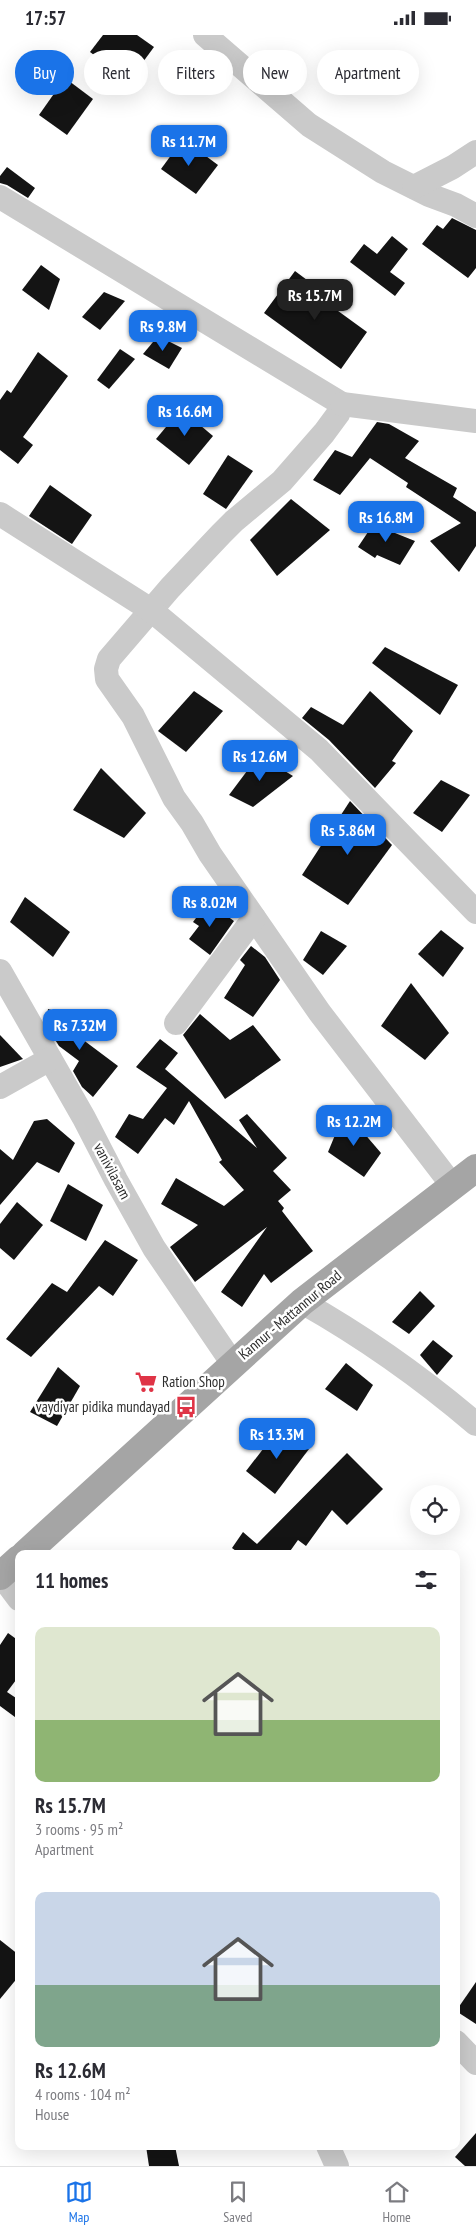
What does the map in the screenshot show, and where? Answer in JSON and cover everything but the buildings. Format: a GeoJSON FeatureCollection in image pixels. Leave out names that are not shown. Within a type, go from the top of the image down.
{"type":"FeatureCollection","features":[{"type":"Feature","properties":{"kind":"main road","name":"Kannur - Mattannur Road"},"geometry":{"type":"LineString","coordinates":[[28,1550],[302,1302],[476,1167]]}},
{"type":"Feature","properties":{"kind":"street"},"geometry":{"type":"LineString","coordinates":[[205,35],[309,125],[383,172],[456,205],[476,217]]}},
{"type":"Feature","properties":{"kind":"street"},"geometry":{"type":"LineString","coordinates":[[414,187],[453,167],[476,152]]}},
{"type":"Feature","properties":{"kind":"street"},"geometry":{"type":"LineString","coordinates":[[0,197],[342,404],[476,421]]}},
{"type":"Feature","properties":{"kind":"street"},"geometry":{"type":"LineString","coordinates":[[342,404],[338,414],[324,433],[282,481],[234,521],[109,659],[106,669],[107,679],[133,716],[174,798],[192,823],[210,854],[320,1013],[452,1185]]}},
{"type":"Feature","properties":{"kind":"street"},"geometry":{"type":"LineString","coordinates":[[0,514],[151,611],[319,750],[476,912]]}},
{"type":"Feature","properties":{"kind":"street"},"geometry":{"type":"LineString","coordinates":[[176,1023],[254,918]]}},
{"type":"Feature","properties":{"kind":"street","name":"vanivilasam"},"geometry":{"type":"LineString","coordinates":[[0,971],[84,1118],[116,1181],[154,1248],[234,1364]]}},
{"type":"Feature","properties":{"kind":"street"},"geometry":{"type":"LineString","coordinates":[[0,1087],[50,1059]]}},
{"type":"Feature","properties":{"kind":"street"},"geometry":{"type":"LineString","coordinates":[[302,1302],[345,1326],[434,1389],[476,1424]]}},
{"type":"Feature","properties":{"kind":"street"},"geometry":{"type":"LineString","coordinates":[[7,1570],[15,1589]]}},
{"type":"Feature","properties":{"kind":"street"},"geometry":{"type":"LineString","coordinates":[[460,2046],[476,2063]]}},
{"type":"Feature","properties":{"kind":"street"},"geometry":{"type":"LineString","coordinates":[[330,2150],[337,2166]]}},
{"type":"Feature","properties":{"kind":"place","name":"Ration Shop"},"geometry":{"type":"Point","coordinates":[146,1382]}},
{"type":"Feature","properties":{"kind":"place","name":"vaydiyar pidika mundayad"},"geometry":{"type":"Point","coordinates":[186,1407]}}]}
